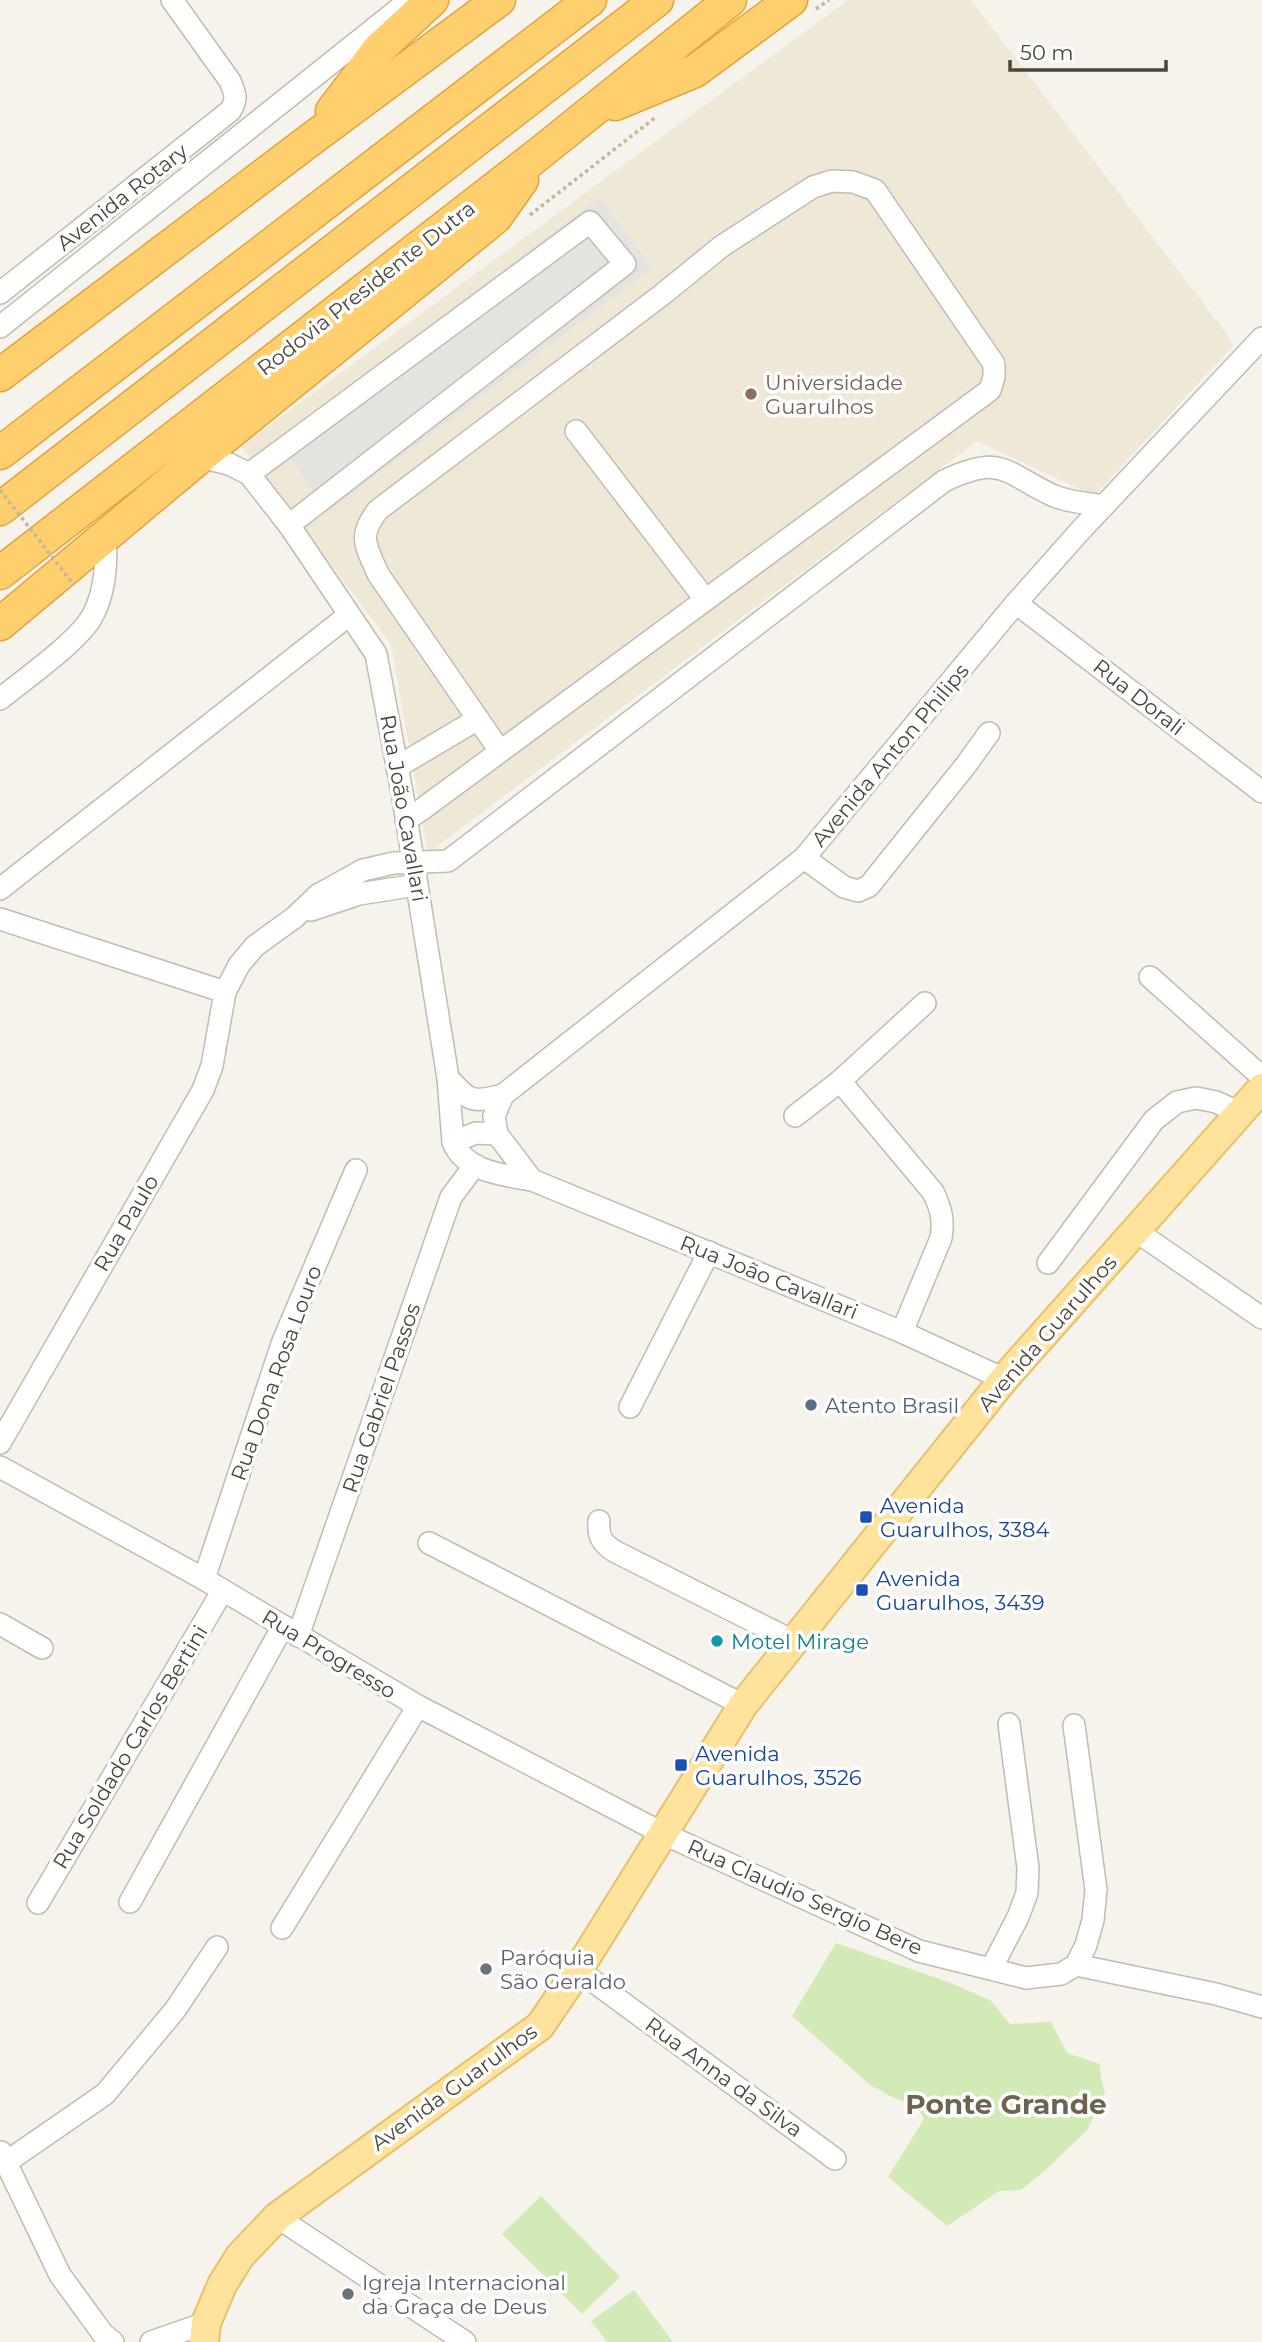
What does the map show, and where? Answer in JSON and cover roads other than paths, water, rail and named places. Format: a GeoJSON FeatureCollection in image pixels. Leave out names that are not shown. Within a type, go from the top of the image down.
{"type":"FeatureCollection","features":[{"type":"Feature","properties":{"kind":"highway"},"geometry":{"type":"LineString","coordinates":[[310,140],[379,49],[432,0]]}},
{"type":"Feature","properties":{"kind":"highway"},"geometry":{"type":"LineString","coordinates":[[0,375],[499,0]]}},
{"type":"Feature","properties":{"kind":"highway"},"geometry":{"type":"LineString","coordinates":[[0,453],[590,0]]}},
{"type":"Feature","properties":{"kind":"highway"},"geometry":{"type":"LineString","coordinates":[[0,509],[657,0]]}},
{"type":"Feature","properties":{"kind":"highway","name":"Rodovia Presidente Dutra"},"geometry":{"type":"LineString","coordinates":[[0,573],[540,153],[730,0]]}},
{"type":"Feature","properties":{"kind":"highway"},"geometry":{"type":"LineString","coordinates":[[585,116],[695,71],[791,0]]}},
{"type":"Feature","properties":{"kind":"highway"},"geometry":{"type":"LineString","coordinates":[[0,624],[200,457],[495,218],[540,153]]}},
{"type":"Feature","properties":{"kind":"main road","name":"Avenida Guarulhos"},"geometry":{"type":"LineString","coordinates":[[205,2333],[222,2285],[240,2256],[277,2217],[540,2026],[578,1970],[743,1705],[1004,1379],[1262,1088]]}},
{"type":"Feature","properties":{"kind":"street","name":"Avenida Rotary"},"geometry":{"type":"LineString","coordinates":[[0,293],[230,111],[235,103],[236,95],[223,71],[172,0]]}},
{"type":"Feature","properties":{"kind":"street"},"geometry":{"type":"LineString","coordinates":[[0,327],[410,0]]}},
{"type":"Feature","properties":{"kind":"street"},"geometry":{"type":"LineString","coordinates":[[406,820],[500,751],[705,599],[990,390],[994,364],[875,190],[853,182],[832,181],[813,187],[722,246],[378,510],[366,526],[366,543],[378,574],[500,751]]}},
{"type":"Feature","properties":{"kind":"street"},"geometry":{"type":"LineString","coordinates":[[200,457],[229,464],[249,474],[590,222],[625,264],[289,525]]}},
{"type":"Feature","properties":{"kind":"street","name":"Avenida Anton Philips"},"geometry":{"type":"LineString","coordinates":[[503,1095],[804,859],[1016,603],[1102,506],[1262,338]]}},
{"type":"Feature","properties":{"kind":"street"},"geometry":{"type":"LineString","coordinates":[[576,431],[705,599]]}},
{"type":"Feature","properties":{"kind":"street"},"geometry":{"type":"LineString","coordinates":[[295,917],[318,895],[363,870],[394,863],[448,861],[944,481],[968,470],[987,466],[1011,471],[1056,497],[1102,506]]}},
{"type":"Feature","properties":{"kind":"street","name":"Rua João Cavallari"},"geometry":{"type":"LineString","coordinates":[[249,474],[289,525],[373,647],[379,661],[448,1078],[453,1142]]}},
{"type":"Feature","properties":{"kind":"street"},"geometry":{"type":"LineString","coordinates":[[1056,497],[1080,531]]}},
{"type":"Feature","properties":{"kind":"street"},"geometry":{"type":"LineString","coordinates":[[0,699],[79,634],[91,619],[102,587],[105,536]]}},
{"type":"Feature","properties":{"kind":"street","name":"Rua Dorali"},"geometry":{"type":"LineString","coordinates":[[1016,603],[1262,792]]}},
{"type":"Feature","properties":{"kind":"street"},"geometry":{"type":"LineString","coordinates":[[0,889],[349,615]]}},
{"type":"Feature","properties":{"kind":"street"},"geometry":{"type":"LineString","coordinates":[[397,767],[478,719]]}},
{"type":"Feature","properties":{"kind":"street"},"geometry":{"type":"LineString","coordinates":[[804,859],[844,887],[858,891],[869,886],[989,733]]}},
{"type":"Feature","properties":{"kind":"street"},"geometry":{"type":"LineString","coordinates":[[295,917],[359,894],[417,886]]}},
{"type":"Feature","properties":{"kind":"street","name":"Rua Paulo"},"geometry":{"type":"LineString","coordinates":[[0,1443],[203,1090],[212,1066],[225,992],[239,965],[255,946],[295,917]]}},
{"type":"Feature","properties":{"kind":"street"},"geometry":{"type":"LineString","coordinates":[[0,919],[225,992]]}},
{"type":"Feature","properties":{"kind":"street"},"geometry":{"type":"LineString","coordinates":[[1150,977],[1262,1076]]}},
{"type":"Feature","properties":{"kind":"street"},"geometry":{"type":"LineString","coordinates":[[795,1116],[839,1081],[925,1003]]}},
{"type":"Feature","properties":{"kind":"street"},"geometry":{"type":"LineString","coordinates":[[448,1078],[471,1099],[480,1101],[503,1095]]}},
{"type":"Feature","properties":{"kind":"street"},"geometry":{"type":"LineString","coordinates":[[839,1081],[933,1192],[940,1207],[943,1223],[941,1238],[902,1332]]}},
{"type":"Feature","properties":{"kind":"street"},"geometry":{"type":"LineString","coordinates":[[503,1095],[494,1116],[497,1134],[532,1180]]}},
{"type":"Feature","properties":{"kind":"street"},"geometry":{"type":"LineString","coordinates":[[1048,1263],[1154,1121],[1177,1102],[1196,1098],[1216,1102],[1240,1113]]}},
{"type":"Feature","properties":{"kind":"street"},"geometry":{"type":"LineString","coordinates":[[475,1166],[457,1151],[453,1142],[476,1133],[497,1134]]}},
{"type":"Feature","properties":{"kind":"street","name":"Rua João Cavallari"},"geometry":{"type":"LineString","coordinates":[[475,1166],[532,1180],[902,1332],[1004,1379]]}},
{"type":"Feature","properties":{"kind":"street","name":"Rua Gabriel Passos"},"geometry":{"type":"LineString","coordinates":[[130,1902],[290,1631],[451,1197],[475,1166]]}},
{"type":"Feature","properties":{"kind":"street","name":"Rua Dona Rosa Louro"},"geometry":{"type":"LineString","coordinates":[[204,1579],[284,1340],[356,1170]]}},
{"type":"Feature","properties":{"kind":"street"},"geometry":{"type":"LineString","coordinates":[[1136,1231],[1262,1318]]}},
{"type":"Feature","properties":{"kind":"street"},"geometry":{"type":"LineString","coordinates":[[631,1407],[709,1252]]}},
{"type":"Feature","properties":{"kind":"street","name":"Rua Progresso"},"geometry":{"type":"LineString","coordinates":[[0,1467],[204,1579],[418,1706],[662,1833]]}},
{"type":"Feature","properties":{"kind":"street"},"geometry":{"type":"LineString","coordinates":[[599,1521],[598,1535],[614,1551],[793,1641]]}},
{"type":"Feature","properties":{"kind":"street"},"geometry":{"type":"LineString","coordinates":[[429,1543],[743,1705]]}},
{"type":"Feature","properties":{"kind":"street","name":"Rua Soldado Carlos Bertini"},"geometry":{"type":"LineString","coordinates":[[38,1903],[223,1590]]}},
{"type":"Feature","properties":{"kind":"street"},"geometry":{"type":"LineString","coordinates":[[0,1624],[41,1648]]}},
{"type":"Feature","properties":{"kind":"street"},"geometry":{"type":"LineString","coordinates":[[282,1928],[418,1706]]}},
{"type":"Feature","properties":{"kind":"street"},"geometry":{"type":"LineString","coordinates":[[991,1969],[1018,1917],[1027,1893],[1028,1868],[1009,1724]]}},
{"type":"Feature","properties":{"kind":"street"},"geometry":{"type":"LineString","coordinates":[[1074,1725],[1096,1891],[1093,1920],[1086,1945],[1076,1965],[1216,1994],[1262,2007]]}},
{"type":"Feature","properties":{"kind":"street","name":"Rua Claudio Sergio Bere"},"geometry":{"type":"LineString","coordinates":[[662,1833],[919,1951],[1026,1978],[1061,1974],[1076,1965]]}},
{"type":"Feature","properties":{"kind":"street"},"geometry":{"type":"LineString","coordinates":[[113,2342],[103,2334],[60,2275],[3,2156],[105,2094],[175,2010],[217,1947]]}},
{"type":"Feature","properties":{"kind":"street","name":"Rua Anna da Silva"},"geometry":{"type":"LineString","coordinates":[[578,1970],[835,2159]]}},
{"type":"Feature","properties":{"kind":"street"},"geometry":{"type":"LineString","coordinates":[[277,2217],[465,2342]]}},
{"type":"Feature","properties":{"kind":"street"},"geometry":{"type":"LineString","coordinates":[[151,2342],[205,2333]]}},
{"type":"Feature","properties":{"kind":"place","name":"Universidade Guarulhos"},"geometry":{"type":"Point","coordinates":[751,394]}},
{"type":"Feature","properties":{"kind":"place","name":"Atento Brasil"},"geometry":{"type":"Point","coordinates":[811,1405]}},
{"type":"Feature","properties":{"kind":"place","name":"Avenida Guarulhos, 3384"},"geometry":{"type":"Point","coordinates":[866,1517]}},
{"type":"Feature","properties":{"kind":"place","name":"Avenida Guarulhos, 3439"},"geometry":{"type":"Point","coordinates":[862,1590]}},
{"type":"Feature","properties":{"kind":"place","name":"Motel Mirage"},"geometry":{"type":"Point","coordinates":[717,1641]}},
{"type":"Feature","properties":{"kind":"place","name":"Avenida Guarulhos, 3526"},"geometry":{"type":"Point","coordinates":[681,1765]}},
{"type":"Feature","properties":{"kind":"place","name":"Paróquia São Geraldo"},"geometry":{"type":"Point","coordinates":[486,1969]}},
{"type":"Feature","properties":{"kind":"place","name":"Igreja Internacional da Graça de Deus"},"geometry":{"type":"Point","coordinates":[348,2294]}},
{"type":"Feature","properties":{"kind":"district","name":"Ponte Grande"},"geometry":{"type":"Point","coordinates":[1006,2104]}}]}
